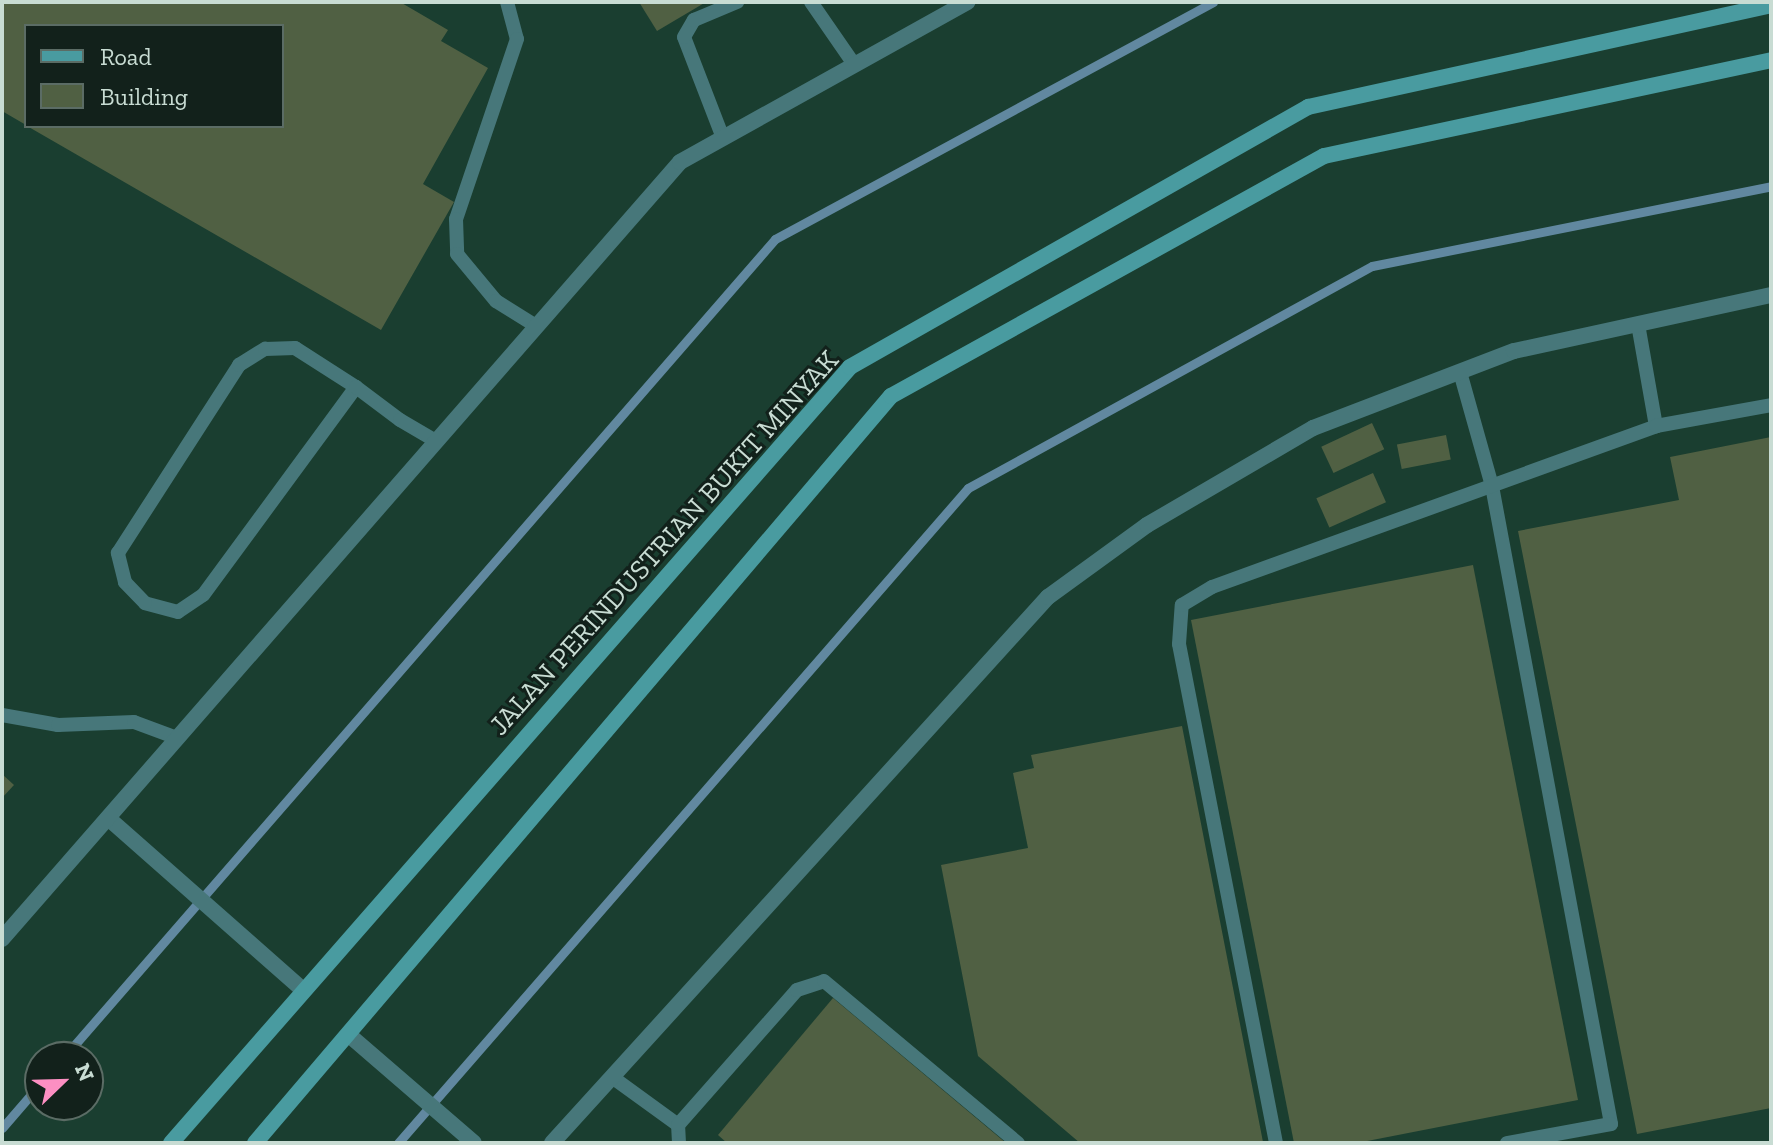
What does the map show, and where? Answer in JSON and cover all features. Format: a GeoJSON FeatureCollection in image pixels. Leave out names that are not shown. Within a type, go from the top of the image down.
{"type":"FeatureCollection","features":[{"type":"Feature","properties":{"kind":"main road","name":"JALAN PERINDUSTRIAN BUKIT MINYAK"},"geometry":{"type":"LineString","coordinates":[[171,1143],[850,367],[1308,107],[1771,5]]}},
{"type":"Feature","properties":{"kind":"main road"},"geometry":{"type":"LineString","coordinates":[[255,1143],[891,396],[1324,156],[1771,60]]}},
{"type":"Feature","properties":{"kind":"street"},"geometry":{"type":"LineString","coordinates":[[2,939],[680,162],[967,2]]}},
{"type":"Feature","properties":{"kind":"street"},"geometry":{"type":"LineString","coordinates":[[552,1143],[1048,597],[1147,525],[1313,428],[1514,351],[1771,295]]}},
{"type":"Feature","properties":{"kind":"street"},"geometry":{"type":"LineString","coordinates":[[108,818],[303,990]]}},
{"type":"Feature","properties":{"kind":"street"},"geometry":{"type":"LineString","coordinates":[[349,1035],[474,1143]]}},
{"type":"Feature","properties":{"kind":"lane"},"geometry":{"type":"LineString","coordinates":[[507,2],[517,39],[456,219],[457,254],[496,301],[536,326]]}},
{"type":"Feature","properties":{"kind":"lane"},"geometry":{"type":"LineString","coordinates":[[723,138],[684,37],[694,20],[737,2]]}},
{"type":"Feature","properties":{"kind":"lane"},"geometry":{"type":"LineString","coordinates":[[811,2],[854,64]]}},
{"type":"Feature","properties":{"kind":"lane"},"geometry":{"type":"LineString","coordinates":[[1638,324],[1656,426]]}},
{"type":"Feature","properties":{"kind":"lane"},"geometry":{"type":"LineString","coordinates":[[356,387],[203,595],[178,612],[145,603],[125,582],[118,553],[239,365],[265,349],[295,348],[356,387],[436,441]]}},
{"type":"Feature","properties":{"kind":"lane"},"geometry":{"type":"LineString","coordinates":[[1460,372],[1492,486],[1611,1124],[1507,1143]]}},
{"type":"Feature","properties":{"kind":"lane"},"geometry":{"type":"LineString","coordinates":[[1276,1143],[1179,644],[1182,605],[1212,587],[1656,426],[1771,405]]}},
{"type":"Feature","properties":{"kind":"lane"},"geometry":{"type":"LineString","coordinates":[[2,715],[58,725],[134,722],[177,738]]}},
{"type":"Feature","properties":{"kind":"lane"},"geometry":{"type":"LineString","coordinates":[[679,1143],[678,1125],[797,990],[824,981],[1018,1143]]}},
{"type":"Feature","properties":{"kind":"lane"},"geometry":{"type":"LineString","coordinates":[[612,1077],[678,1125]]}},
{"type":"Feature","properties":{"kind":"building"},"geometry":{"type":"Polygon","coordinates":[[[2,2],[400,2],[448,30],[441,41],[488,68],[423,184],[454,202],[381,330],[30,128],[284,128],[284,24],[24,24],[24,124],[2,111],[2,2]]]}},
{"type":"Feature","properties":{"kind":"building"},"geometry":{"type":"Polygon","coordinates":[[[639,2],[706,2],[657,31],[639,2]]]}},
{"type":"Feature","properties":{"kind":"building"},"geometry":{"type":"Polygon","coordinates":[[[1372,423],[1384,449],[1334,473],[1321,447],[1372,423]]]}},
{"type":"Feature","properties":{"kind":"building"},"geometry":{"type":"Polygon","coordinates":[[[1446,435],[1451,460],[1402,469],[1397,445],[1446,435]]]}},
{"type":"Feature","properties":{"kind":"building"},"geometry":{"type":"Polygon","coordinates":[[[1771,437],[1771,1108],[1637,1134],[1518,531],[1679,500],[1670,457],[1771,437]]]}},
{"type":"Feature","properties":{"kind":"building"},"geometry":{"type":"Polygon","coordinates":[[[1373,473],[1386,502],[1329,527],[1316,498],[1373,473]]]}},
{"type":"Feature","properties":{"kind":"building"},"geometry":{"type":"Polygon","coordinates":[[[1473,565],[1578,1100],[1357,1143],[1294,1143],[1191,620],[1473,565]]]}},
{"type":"Feature","properties":{"kind":"building"},"geometry":{"type":"Polygon","coordinates":[[[1182,726],[1263,1142],[1080,1143],[978,1056],[941,865],[1028,848],[1013,773],[1034,768],[1031,755],[1182,726]]]}},
{"type":"Feature","properties":{"kind":"building"},"geometry":{"type":"Polygon","coordinates":[[[2,774],[14,785],[2,798],[2,774]]]}},
{"type":"Feature","properties":{"kind":"building"},"geometry":{"type":"Polygon","coordinates":[[[833,998],[1006,1143],[727,1143],[718,1135],[833,998]]]}},
{"type":"Feature","properties":{"kind":"waterway"},"geometry":{"type":"LineString","coordinates":[[78,1041],[775,239],[1213,2]]}},
{"type":"Feature","properties":{"kind":"waterway"},"geometry":{"type":"LineString","coordinates":[[398,1143],[968,488],[1372,266],[1771,186]]}},
{"type":"Feature","properties":{"kind":"waterway"},"geometry":{"type":"LineString","coordinates":[[2,1128],[24,1103]]}}]}
